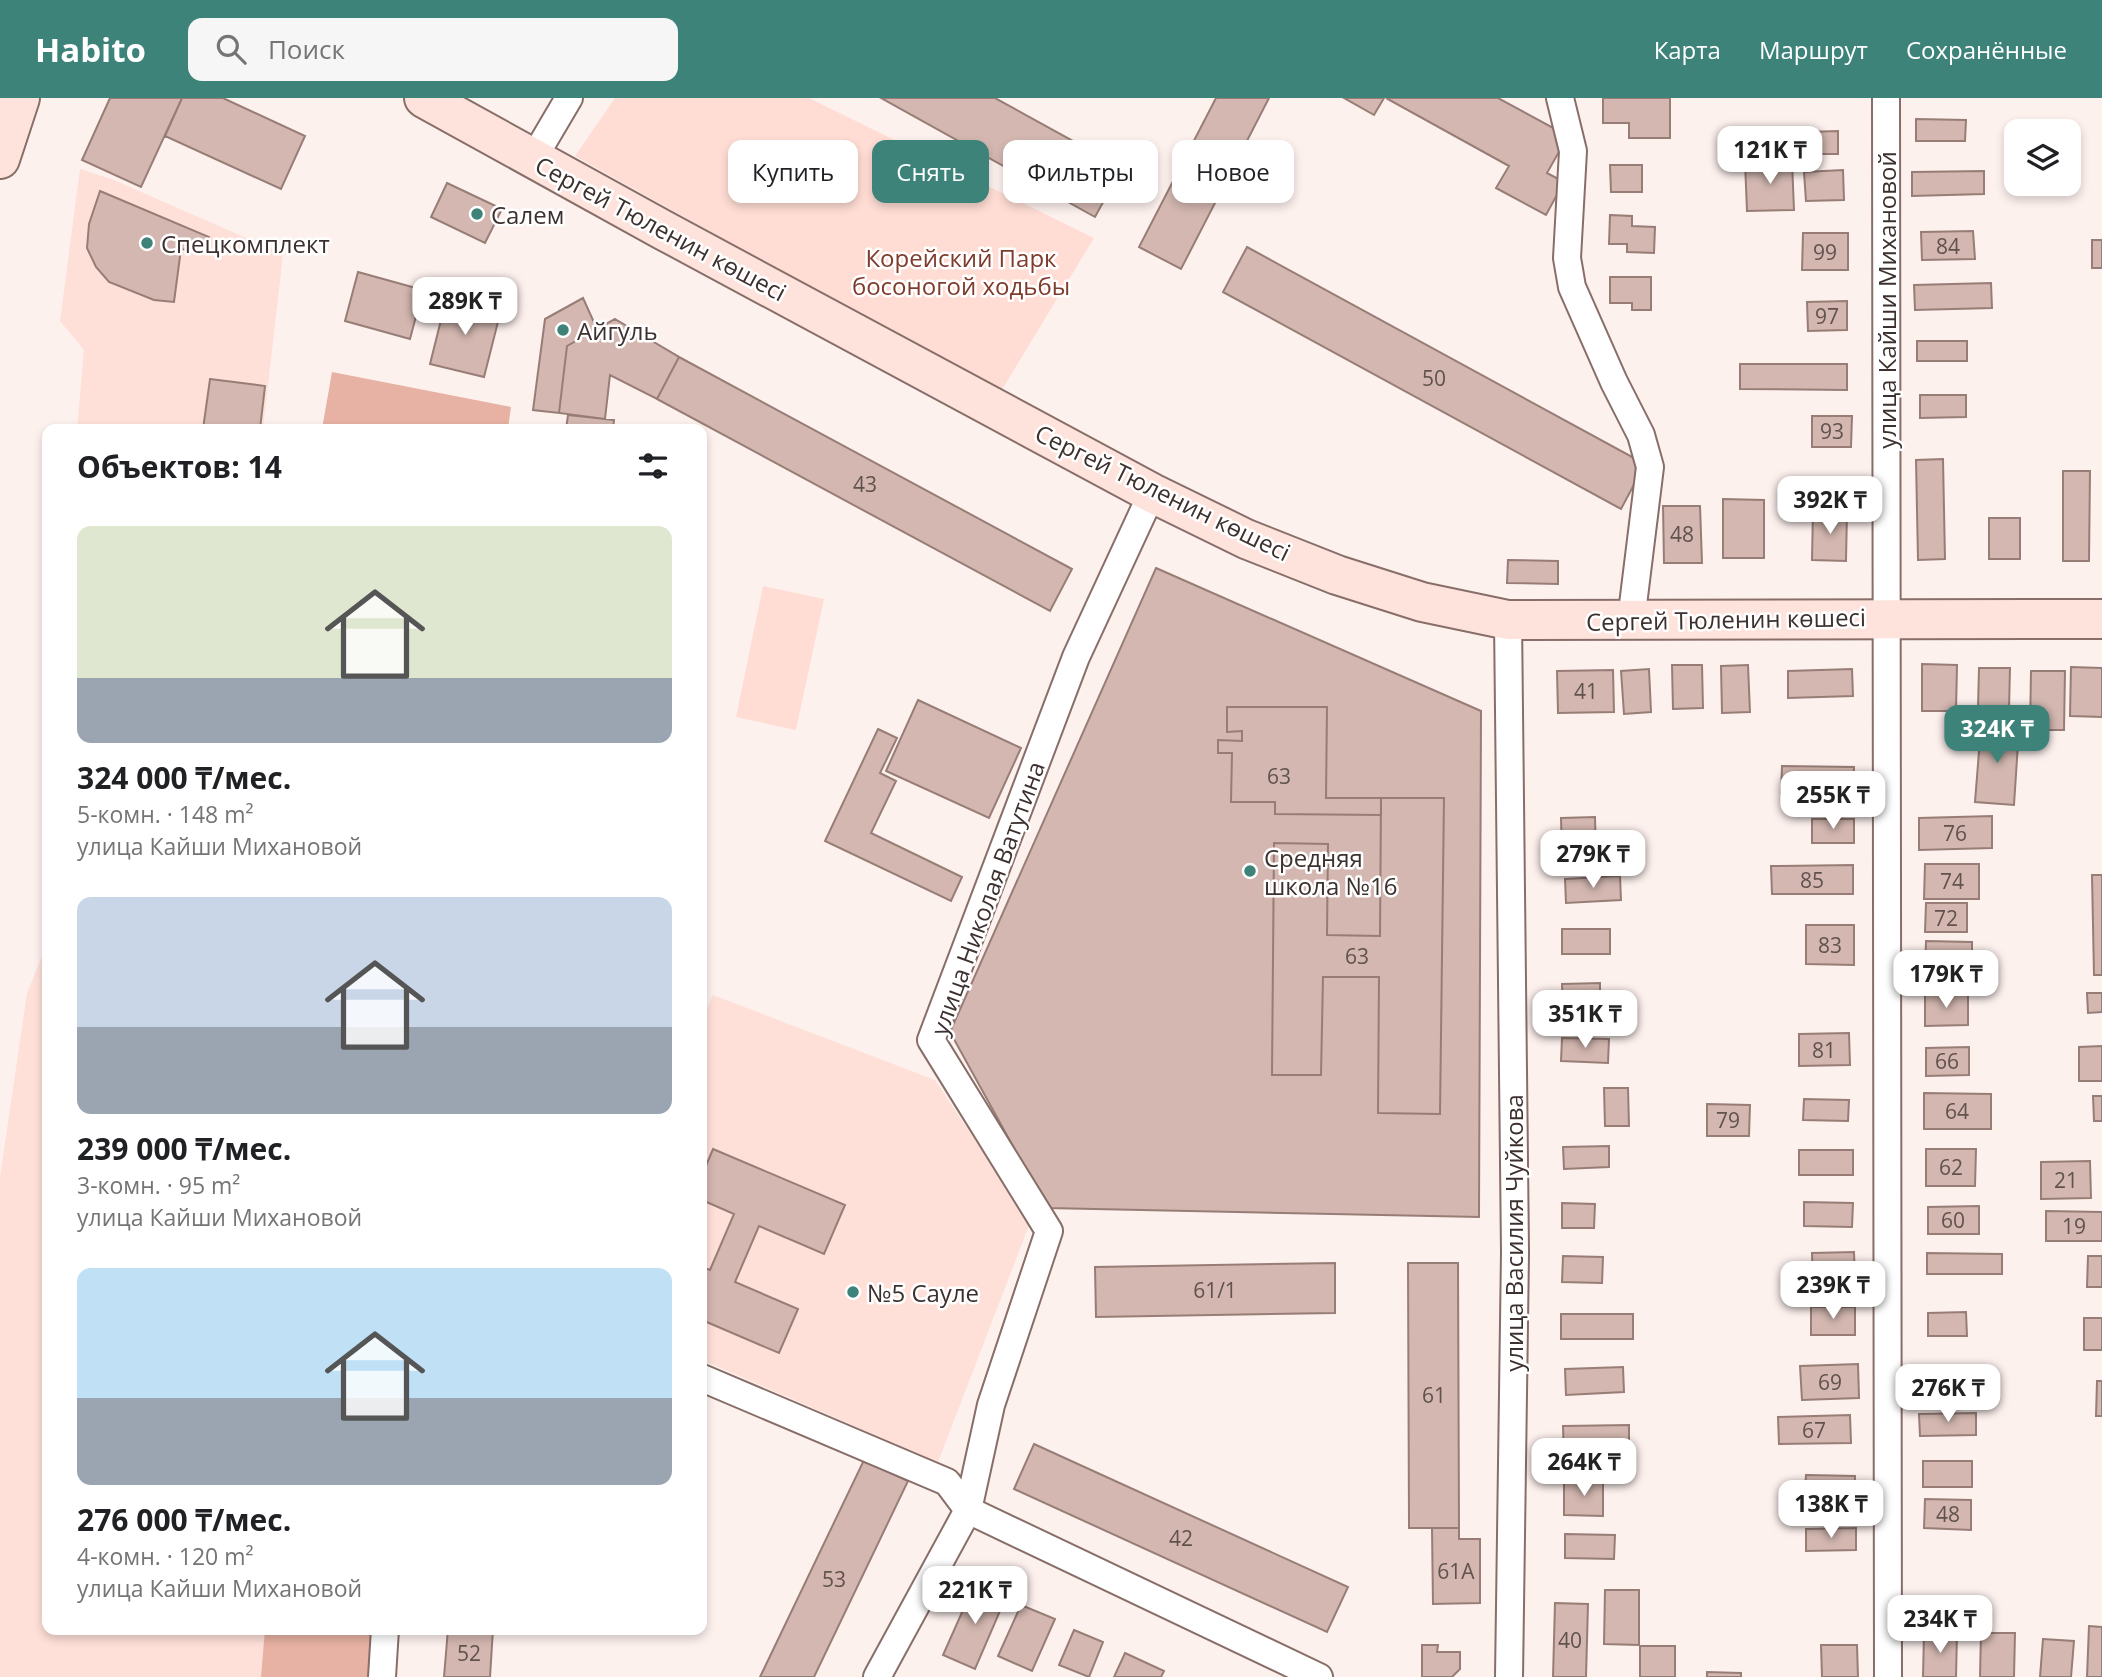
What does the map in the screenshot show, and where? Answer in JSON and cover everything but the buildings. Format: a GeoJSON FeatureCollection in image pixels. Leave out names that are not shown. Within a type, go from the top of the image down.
{"type":"FeatureCollection","features":[{"type":"Feature","properties":{"kind":"main road"},"geometry":{"type":"LineString","coordinates":[[0,159],[20,98]]}},
{"type":"Feature","properties":{"kind":"main road","name":"Сергей Тюленин көшесі"},"geometry":{"type":"LineString","coordinates":[[424,98],[1153,493],[1246,539],[1337,575],[1422,602],[1508,620],[2102,619]]}},
{"type":"Feature","properties":{"kind":"street"},"geometry":{"type":"LineString","coordinates":[[533,159],[569,98]]}},
{"type":"Feature","properties":{"kind":"street"},"geometry":{"type":"LineString","coordinates":[[1560,98],[1573,151],[1567,258],[1572,286],[1614,382],[1641,435],[1650,467],[1631,621]]}},
{"type":"Feature","properties":{"kind":"street","name":"улица Кайши Михановой"},"geometry":{"type":"LineString","coordinates":[[1885,98],[1888,1677]]}},
{"type":"Feature","properties":{"kind":"street","name":"улица Николая Ватутина"},"geometry":{"type":"LineString","coordinates":[[877,1677],[968,1510],[991,1405],[1049,1231],[931,1040],[1076,657],[1153,493]]}},
{"type":"Feature","properties":{"kind":"street","name":"улица Василия Чуйкова"},"geometry":{"type":"LineString","coordinates":[[1508,620],[1515,1252],[1508,1677]]}},
{"type":"Feature","properties":{"kind":"street"},"geometry":{"type":"LineString","coordinates":[[707,1380],[947,1482],[968,1510],[1320,1677]]}},
{"type":"Feature","properties":{"kind":"street"},"geometry":{"type":"LineString","coordinates":[[382,1677],[385,1635]]}},
{"type":"Feature","properties":{"kind":"shaded area"},"geometry":{"type":"Polygon","coordinates":[[[80,169],[114,180],[283,254],[264,424],[77,424],[84,350],[60,321],[80,169]]]}},
{"type":"Feature","properties":{"kind":"shaded area"},"geometry":{"type":"Polygon","coordinates":[[[332,372],[511,407],[509,424],[323,424],[332,372]]]}},
{"type":"Feature","properties":{"kind":"shaded area"},"geometry":{"type":"Polygon","coordinates":[[[42,956],[42,1635],[316,1635],[315,1677],[0,1677],[0,1177],[27,993],[42,956]]]}},
{"type":"Feature","properties":{"kind":"shaded area","name":"№5 Сауле"},"geometry":{"type":"Polygon","coordinates":[[[713,995],[935,1080],[1030,1223],[938,1462],[707,1362],[707,1008],[713,995]]]}},
{"type":"Feature","properties":{"kind":"shaded area"},"geometry":{"type":"Polygon","coordinates":[[[264,1635],[386,1635],[383,1677],[261,1677],[264,1635]]]}},
{"type":"Feature","properties":{"kind":"green space","name":"Корейский Парк босоногой ходьбы"},"geometry":{"type":"Polygon","coordinates":[[[615,98],[809,98],[894,140],[872,140],[872,203],[989,203],[989,186],[1003,193],[1003,203],[1023,203],[1094,238],[1000,393],[575,156],[615,98]]]}},
{"type":"Feature","properties":{"kind":"green space"},"geometry":{"type":"Polygon","coordinates":[[[763,586],[824,599],[796,730],[736,717],[763,586]]]}},
{"type":"Feature","properties":{"kind":"place","name":"Салем"},"geometry":{"type":"Point","coordinates":[477,214]}},
{"type":"Feature","properties":{"kind":"place","name":"Спецкомплект"},"geometry":{"type":"Point","coordinates":[147,243]}},
{"type":"Feature","properties":{"kind":"place","name":"Айгуль"},"geometry":{"type":"Point","coordinates":[563,330]}},
{"type":"Feature","properties":{"kind":"place","name":"Средняя школа №16"},"geometry":{"type":"Point","coordinates":[1250,871]}},
{"type":"Feature","properties":{"kind":"place","name":"№5 Сауле"},"geometry":{"type":"Point","coordinates":[853,1292]}}]}
